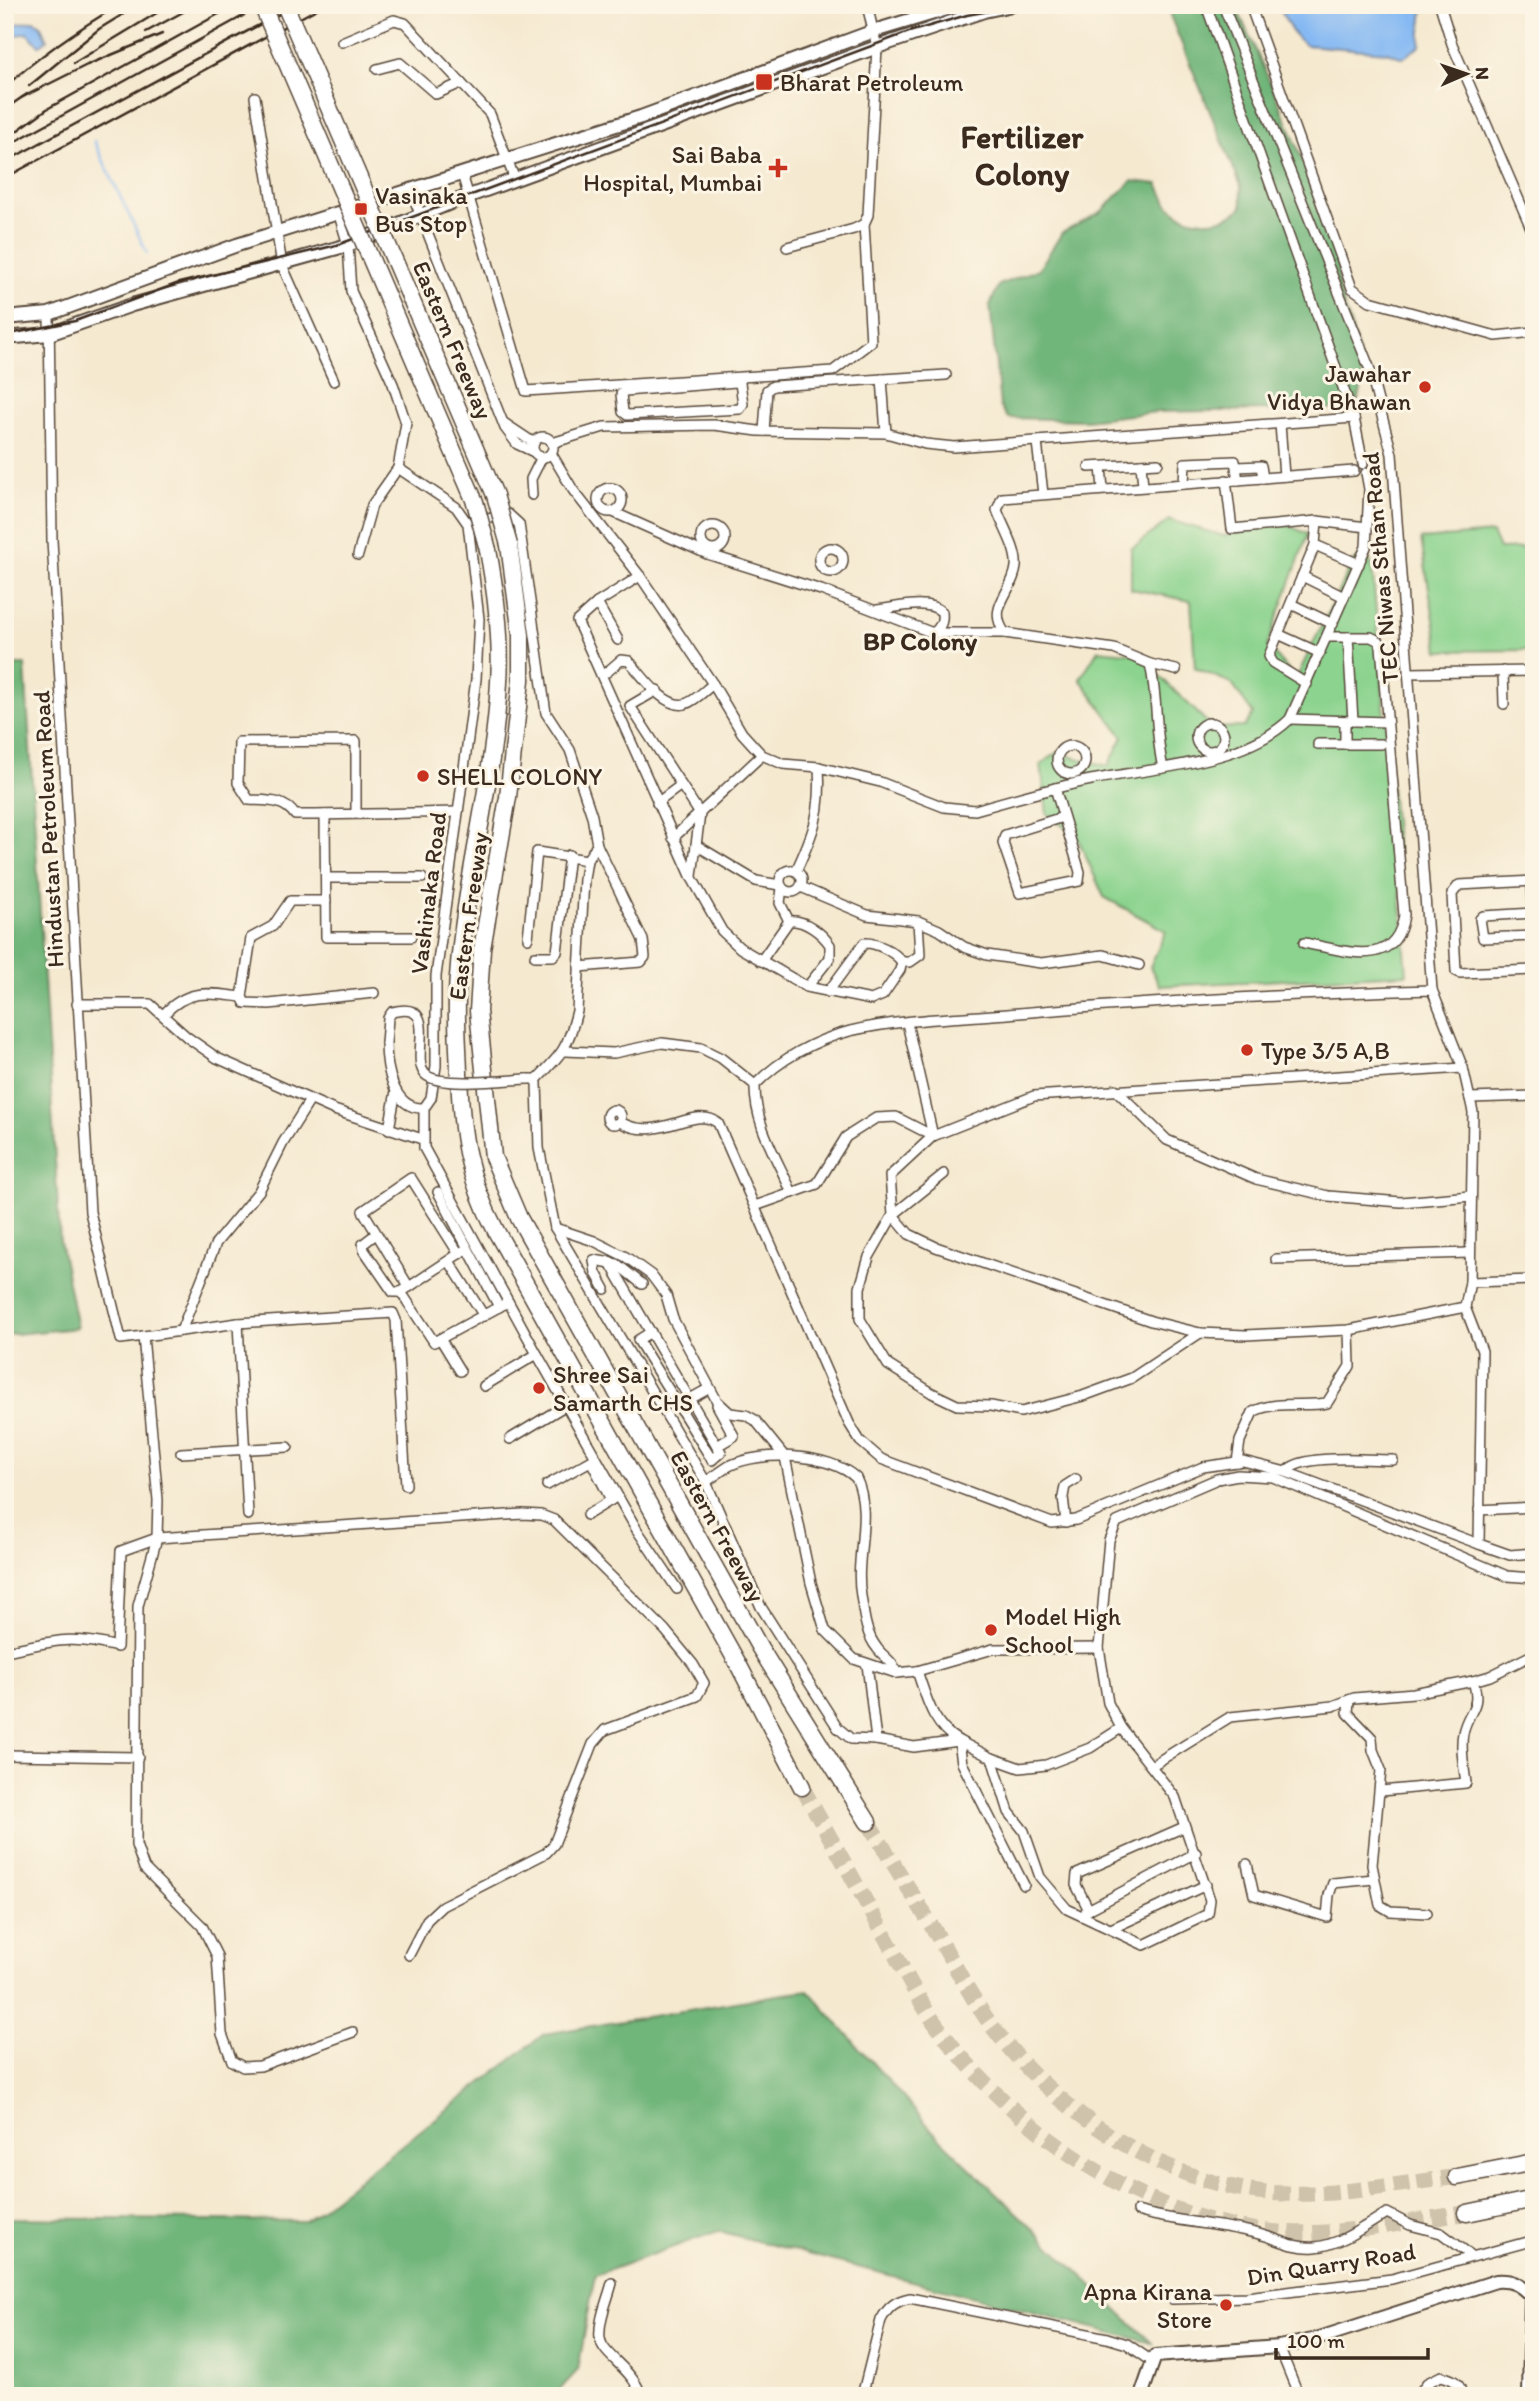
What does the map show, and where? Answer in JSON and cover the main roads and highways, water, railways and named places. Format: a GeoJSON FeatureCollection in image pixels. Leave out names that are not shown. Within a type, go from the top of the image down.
{"type":"FeatureCollection","features":[{"type":"Feature","properties":{"kind":"highway","name":"Eastern Freeway"},"geometry":{"type":"LineString","coordinates":[[262,5],[475,502],[488,550],[500,636],[500,680],[487,794],[461,946],[457,1000],[461,1133],[467,1163],[496,1231],[737,1662],[802,1787]]}},
{"type":"Feature","properties":{"kind":"highway","name":"Eastern Freeway"},"geometry":{"type":"LineString","coordinates":[[285,5],[495,495],[509,545],[521,635],[521,680],[508,797],[482,949],[478,1011],[493,1157],[519,1218],[760,1648],[868,1822]]}},
{"type":"Feature","properties":{"kind":"highway"},"geometry":{"type":"LineString","coordinates":[[1457,2177],[1534,2162]]}},
{"type":"Feature","properties":{"kind":"highway"},"geometry":{"type":"LineString","coordinates":[[1467,2213],[1534,2199]]}},
{"type":"Feature","properties":{"kind":"main road"},"geometry":{"type":"LineString","coordinates":[[5,318],[44,314],[237,245],[276,235],[641,117],[874,31],[960,5]]}},
{"type":"Feature","properties":{"kind":"main road"},"geometry":{"type":"LineString","coordinates":[[5,338],[45,334],[132,305],[348,246],[450,203],[877,47],[946,23],[1011,5]]}},
{"type":"Feature","properties":{"kind":"main road"},"geometry":{"type":"LineString","coordinates":[[943,9],[946,23]]}},
{"type":"Feature","properties":{"kind":"main road"},"geometry":{"type":"LineString","coordinates":[[744,79],[750,94]]}},
{"type":"Feature","properties":{"kind":"main road"},"geometry":{"type":"LineString","coordinates":[[688,100],[694,115]]}},
{"type":"Feature","properties":{"kind":"main road"},"geometry":{"type":"LineString","coordinates":[[641,117],[646,133]]}},
{"type":"Feature","properties":{"kind":"main road"},"geometry":{"type":"LineString","coordinates":[[562,141],[572,160]]}},
{"type":"Feature","properties":{"kind":"main road"},"geometry":{"type":"LineString","coordinates":[[441,181],[450,203]]}},
{"type":"Feature","properties":{"kind":"main road"},"geometry":{"type":"LineString","coordinates":[[1141,2396],[1155,2356],[1279,2347],[1350,2329],[1496,2281],[1509,2280],[1522,2286],[1531,2296],[1529,2396]]}},
{"type":"Feature","properties":{"kind":"water"},"geometry":{"type":"Polygon","coordinates":[[[1277,5],[1423,5],[1420,46],[1403,58],[1387,52],[1306,45],[1292,32],[1277,5]]]}},
{"type":"Feature","properties":{"kind":"water"},"geometry":{"type":"Polygon","coordinates":[[[33,21],[40,24],[47,40],[39,46],[28,33],[5,37],[5,26],[33,21]]]}},
{"type":"Feature","properties":{"kind":"waterway"},"geometry":{"type":"LineString","coordinates":[[94,141],[147,253]]}},
{"type":"Feature","properties":{"kind":"tunnel"},"geometry":{"type":"LineString","coordinates":[[802,1787],[932,2019],[966,2062],[1005,2102],[1050,2140],[1099,2172],[1151,2199],[1205,2219],[1260,2231],[1334,2232],[1467,2213]]}},
{"type":"Feature","properties":{"kind":"tunnel"},"geometry":{"type":"LineString","coordinates":[[868,1822],[993,2028],[1055,2094],[1118,2140],[1188,2174],[1262,2192],[1311,2194],[1457,2177]]}},
{"type":"Feature","properties":{"kind":"railway"},"geometry":{"type":"LineString","coordinates":[[5,87],[60,43],[119,5]]}},
{"type":"Feature","properties":{"kind":"railway"},"geometry":{"type":"LineString","coordinates":[[29,86],[99,29],[138,5]]}},
{"type":"Feature","properties":{"kind":"railway"},"geometry":{"type":"LineString","coordinates":[[74,63],[170,5]]}},
{"type":"Feature","properties":{"kind":"railway"},"geometry":{"type":"LineString","coordinates":[[146,32],[196,5]]}},
{"type":"Feature","properties":{"kind":"railway"},"geometry":{"type":"LineString","coordinates":[[14,133],[47,109],[235,5]]}},
{"type":"Feature","properties":{"kind":"railway"},"geometry":{"type":"LineString","coordinates":[[5,147],[263,5]]}},
{"type":"Feature","properties":{"kind":"railway"},"geometry":{"type":"LineString","coordinates":[[5,162],[296,5]]}},
{"type":"Feature","properties":{"kind":"railway"},"geometry":{"type":"LineString","coordinates":[[5,178],[324,5]]}},
{"type":"Feature","properties":{"kind":"railway"},"geometry":{"type":"LineString","coordinates":[[5,335],[75,321],[179,283],[337,245],[909,32],[967,15],[1023,5]]}},
{"type":"Feature","properties":{"kind":"railway"},"geometry":{"type":"LineString","coordinates":[[21,98],[87,65],[162,34]]}},
{"type":"Feature","properties":{"kind":"railway"},"geometry":{"type":"LineString","coordinates":[[5,109],[27,94]]}},
{"type":"Feature","properties":{"kind":"place","name":"Bharat Petroleum"},"geometry":{"type":"Point","coordinates":[764,82]}},
{"type":"Feature","properties":{"kind":"place","name":"Sai Baba Hospital, Mumbai"},"geometry":{"type":"Point","coordinates":[778,168]}},
{"type":"Feature","properties":{"kind":"place","name":"Vasinaka Bus Stop"},"geometry":{"type":"Point","coordinates":[361,209]}},
{"type":"Feature","properties":{"kind":"place","name":"Jawahar Vidya Bhawan"},"geometry":{"type":"Point","coordinates":[1425,387]}},
{"type":"Feature","properties":{"kind":"place","name":"SHELL COLONY"},"geometry":{"type":"Point","coordinates":[423,776]}},
{"type":"Feature","properties":{"kind":"place","name":"Type 3/5 A,B"},"geometry":{"type":"Point","coordinates":[1247,1050]}},
{"type":"Feature","properties":{"kind":"place","name":"Shree Sai Samarth CHS"},"geometry":{"type":"Point","coordinates":[539,1388]}},
{"type":"Feature","properties":{"kind":"place","name":"Model High School"},"geometry":{"type":"Point","coordinates":[991,1630]}},
{"type":"Feature","properties":{"kind":"place","name":"Apna Kirana Store"},"geometry":{"type":"Point","coordinates":[1226,2305]}},
{"type":"Feature","properties":{"kind":"district","name":"Fertilizer Colony"},"geometry":{"type":"Point","coordinates":[1022,156]}},
{"type":"Feature","properties":{"kind":"district","name":"BP Colony"},"geometry":{"type":"Point","coordinates":[920,641]}}]}
